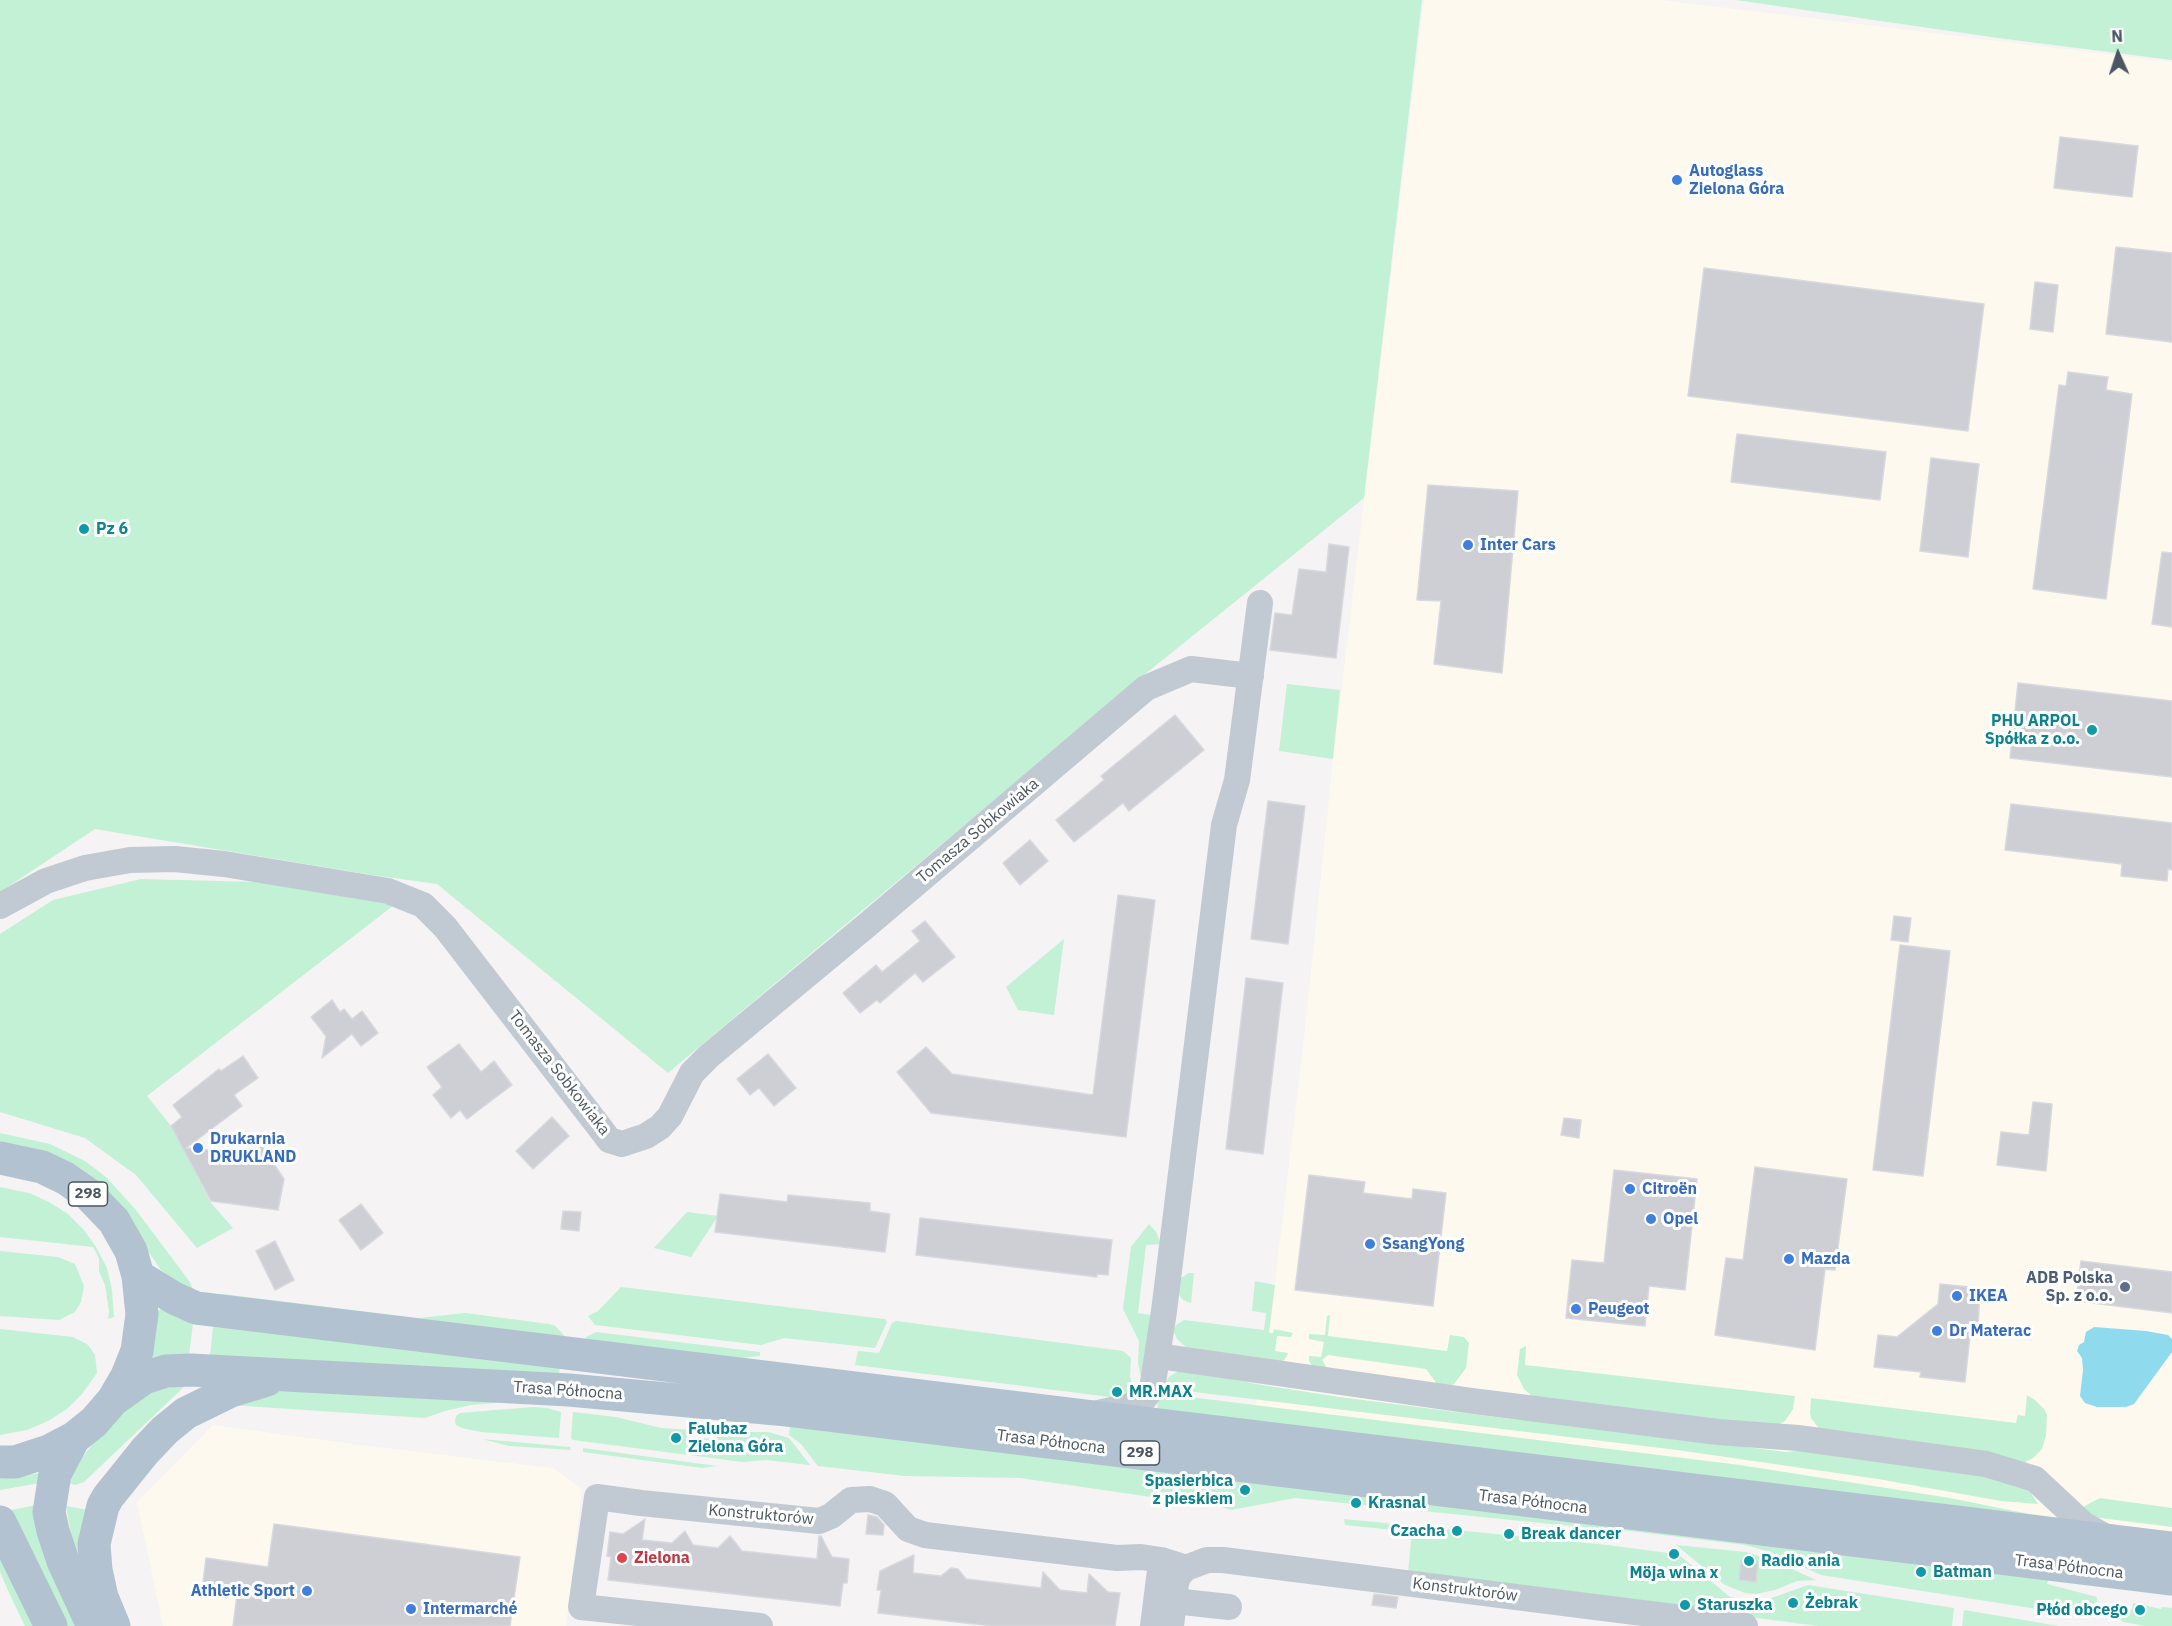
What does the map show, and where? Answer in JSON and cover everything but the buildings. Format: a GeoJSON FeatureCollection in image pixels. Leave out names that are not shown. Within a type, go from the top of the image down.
{"type":"FeatureCollection","features":[{"type":"Feature","properties":{"kind":"main road","name":"298"},"geometry":{"type":"LineString","coordinates":[[0,1158],[42,1167],[65,1178],[88,1194],[114,1221],[131,1251],[138,1275],[142,1314],[137,1351],[127,1376],[113,1400],[94,1422],[74,1438],[49,1451],[15,1462],[0,1462]]}},
{"type":"Feature","properties":{"kind":"main road","name":"Trasa Północna"},"geometry":{"type":"LineString","coordinates":[[138,1275],[174,1298],[196,1308],[2172,1548]]}},
{"type":"Feature","properties":{"kind":"main road","name":"Trasa Północna"},"geometry":{"type":"LineString","coordinates":[[113,1400],[144,1378],[166,1371],[201,1370],[569,1390],[787,1410],[2172,1579]]}},
{"type":"Feature","properties":{"kind":"main road"},"geometry":{"type":"LineString","coordinates":[[114,1626],[102,1597],[96,1570],[94,1544],[103,1506],[115,1486],[165,1430],[186,1413],[231,1391],[294,1375]]}},
{"type":"Feature","properties":{"kind":"main road"},"geometry":{"type":"LineString","coordinates":[[74,1438],[55,1474],[49,1512],[63,1561],[93,1626]]}},
{"type":"Feature","properties":{"kind":"main road"},"geometry":{"type":"LineString","coordinates":[[0,1522],[51,1626]]}},
{"type":"Feature","properties":{"kind":"street"},"geometry":{"type":"LineString","coordinates":[[1086,1415],[1130,1406],[1144,1399],[1152,1389],[1224,825],[1237,780],[1260,603]]}},
{"type":"Feature","properties":{"kind":"street","name":"Tomasza Sobkowiaka"},"geometry":{"type":"LineString","coordinates":[[0,906],[46,881],[85,868],[130,860],[175,859],[224,864],[388,891],[423,905],[446,927],[609,1140],[622,1144],[646,1136],[660,1127],[670,1116],[692,1073],[709,1056],[1146,688],[1191,669],[1251,676]]}},
{"type":"Feature","properties":{"kind":"street","name":"Trasa Północna"},"geometry":{"type":"LineString","coordinates":[[1158,1356],[1473,1401],[1718,1432],[1798,1438],[1986,1464],[2035,1479],[2083,1524],[2115,1541]]}},
{"type":"Feature","properties":{"kind":"street","name":"Konstruktorów"},"geometry":{"type":"LineString","coordinates":[[760,1626],[607,1618],[581,1607],[597,1497],[819,1521],[831,1516],[851,1500],[870,1499],[885,1504],[908,1530],[925,1536],[1117,1558],[1141,1557],[1161,1560],[1186,1568],[1207,1560],[1223,1560],[1745,1626]]}},
{"type":"Feature","properties":{"kind":"street"},"geometry":{"type":"LineString","coordinates":[[1153,1626],[1161,1560]]}},
{"type":"Feature","properties":{"kind":"street"},"geometry":{"type":"LineString","coordinates":[[1186,1568],[1179,1575],[1176,1583],[1172,1614],[1229,1607]]}},
{"type":"Feature","properties":{"kind":"shaded area"},"geometry":{"type":"Polygon","coordinates":[[[1424,0],[1662,0],[2172,62],[2172,1560],[1249,1447],[1273,1299],[1305,1029],[1333,759],[1424,0]]]}},
{"type":"Feature","properties":{"kind":"shaded area"},"geometry":{"type":"Polygon","coordinates":[[[213,1425],[553,1468],[582,1489],[566,1626],[163,1626],[137,1502],[213,1425]]]}},
{"type":"Feature","properties":{"kind":"green space"},"geometry":{"type":"Polygon","coordinates":[[[0,0],[1422,0],[1364,498],[1144,675],[668,1073],[437,884],[95,829],[0,892],[0,0]]]}},
{"type":"Feature","properties":{"kind":"green space"},"geometry":{"type":"Polygon","coordinates":[[[1736,0],[2172,0],[2172,60],[1998,38],[1736,0]]]}},
{"type":"Feature","properties":{"kind":"green space"},"geometry":{"type":"Polygon","coordinates":[[[1287,684],[1340,690],[1333,759],[1279,751],[1287,684]]]}},
{"type":"Feature","properties":{"kind":"green space"},"geometry":{"type":"Polygon","coordinates":[[[141,879],[257,882],[394,905],[147,1096],[172,1127],[211,1203],[233,1228],[197,1248],[136,1175],[85,1138],[0,1112],[0,934],[53,900],[141,879]]]}},
{"type":"Feature","properties":{"kind":"green space"},"geometry":{"type":"Polygon","coordinates":[[[1064,939],[1054,1015],[1018,1010],[1006,987],[1064,939]]]}},
{"type":"Feature","properties":{"kind":"green space"},"geometry":{"type":"Polygon","coordinates":[[[0,1133],[50,1144],[85,1161],[106,1177],[136,1210],[190,1282],[194,1292],[161,1270],[143,1244],[45,1152],[20,1145],[0,1144],[0,1133]]]}},
{"type":"Feature","properties":{"kind":"green space"},"geometry":{"type":"Polygon","coordinates":[[[0,1187],[29,1193],[49,1202],[68,1214],[84,1230],[107,1268],[112,1290],[114,1317],[108,1319],[105,1285],[99,1271],[99,1258],[93,1247],[0,1237],[0,1187]]]}},
{"type":"Feature","properties":{"kind":"green space"},"geometry":{"type":"Polygon","coordinates":[[[687,1212],[718,1216],[691,1257],[654,1248],[687,1212]]]}},
{"type":"Feature","properties":{"kind":"green space"},"geometry":{"type":"Polygon","coordinates":[[[1149,1224],[1156,1232],[1161,1244],[1146,1245],[1138,1313],[1154,1318],[1141,1378],[1138,1363],[1139,1341],[1123,1309],[1131,1247],[1149,1224]]]}},
{"type":"Feature","properties":{"kind":"green space"},"geometry":{"type":"Polygon","coordinates":[[[0,1251],[58,1257],[75,1264],[84,1286],[81,1302],[75,1312],[59,1320],[0,1316],[0,1251]]]}},
{"type":"Feature","properties":{"kind":"green space"},"geometry":{"type":"Polygon","coordinates":[[[1189,1273],[1194,1273],[1191,1303],[1183,1300],[1177,1292],[1179,1279],[1189,1273]]]}},
{"type":"Feature","properties":{"kind":"green space"},"geometry":{"type":"Polygon","coordinates":[[[1255,1281],[1275,1285],[1269,1333],[1273,1333],[1274,1329],[1293,1333],[1291,1337],[1277,1336],[1275,1351],[1288,1353],[1282,1362],[1187,1348],[1177,1339],[1173,1330],[1184,1320],[1264,1330],[1266,1313],[1252,1311],[1255,1281]]]}},
{"type":"Feature","properties":{"kind":"green space"},"geometry":{"type":"Polygon","coordinates":[[[621,1287],[885,1319],[887,1322],[875,1348],[784,1338],[761,1345],[595,1325],[588,1316],[598,1311],[621,1287]]]}},
{"type":"Feature","properties":{"kind":"green space"},"geometry":{"type":"Polygon","coordinates":[[[218,1295],[419,1318],[465,1313],[549,1324],[555,1326],[564,1335],[563,1340],[218,1295]]]}},
{"type":"Feature","properties":{"kind":"green space"},"geometry":{"type":"Polygon","coordinates":[[[161,1309],[193,1323],[189,1356],[153,1360],[151,1358],[156,1334],[157,1311],[161,1309]]]}},
{"type":"Feature","properties":{"kind":"green space"},"geometry":{"type":"Polygon","coordinates":[[[1330,1315],[1328,1336],[1447,1351],[1450,1335],[1464,1337],[1469,1343],[1466,1368],[1454,1384],[1440,1388],[1426,1369],[1328,1355],[1322,1360],[1327,1368],[1313,1367],[1309,1356],[1321,1357],[1324,1342],[1309,1339],[1309,1334],[1325,1335],[1327,1316],[1330,1315]]]}},
{"type":"Feature","properties":{"kind":"green space"},"geometry":{"type":"Polygon","coordinates":[[[896,1321],[1123,1351],[1131,1358],[1130,1377],[1134,1389],[1110,1397],[855,1365],[858,1351],[879,1353],[892,1323],[896,1321]]]}},
{"type":"Feature","properties":{"kind":"green space"},"geometry":{"type":"Polygon","coordinates":[[[213,1327],[342,1338],[560,1363],[559,1378],[210,1356],[213,1327]]]}},
{"type":"Feature","properties":{"kind":"green space"},"geometry":{"type":"Polygon","coordinates":[[[0,1329],[73,1337],[87,1344],[95,1355],[97,1373],[82,1394],[67,1409],[27,1430],[0,1435],[0,1329]]]}},
{"type":"Feature","properties":{"kind":"green space"},"geometry":{"type":"Polygon","coordinates":[[[596,1332],[760,1352],[760,1356],[732,1359],[584,1343],[586,1337],[596,1332]]]}},
{"type":"Feature","properties":{"kind":"green space"},"geometry":{"type":"Polygon","coordinates":[[[1526,1346],[1525,1365],[1795,1396],[1793,1409],[1785,1421],[1774,1427],[1536,1400],[1524,1389],[1517,1375],[1520,1349],[1526,1346]]]}},
{"type":"Feature","properties":{"kind":"green space"},"geometry":{"type":"Polygon","coordinates":[[[1182,1369],[1256,1384],[1340,1397],[1511,1419],[1786,1452],[1817,1449],[1944,1465],[2027,1487],[2038,1504],[2001,1501],[1878,1479],[1677,1450],[1161,1388],[1169,1377],[1182,1369]]]}},
{"type":"Feature","properties":{"kind":"green space"},"geometry":{"type":"Polygon","coordinates":[[[187,1384],[84,1482],[75,1485],[69,1483],[76,1466],[91,1446],[128,1408],[161,1389],[187,1384]]]}},
{"type":"Feature","properties":{"kind":"green space"},"geometry":{"type":"Polygon","coordinates":[[[279,1391],[530,1400],[471,1405],[425,1418],[215,1404],[279,1391]]]}},
{"type":"Feature","properties":{"kind":"green space"},"geometry":{"type":"Polygon","coordinates":[[[1173,1395],[1740,1465],[1950,1498],[2039,1516],[1157,1413],[1158,1400],[1173,1395]]]}},
{"type":"Feature","properties":{"kind":"green space"},"geometry":{"type":"Polygon","coordinates":[[[2027,1395],[2044,1409],[2047,1415],[2046,1435],[2042,1449],[2033,1458],[2023,1463],[1821,1431],[1810,1413],[1811,1398],[2016,1423],[2018,1415],[2025,1416],[2027,1395]]]}},
{"type":"Feature","properties":{"kind":"green space"},"geometry":{"type":"Polygon","coordinates":[[[533,1407],[561,1412],[559,1438],[481,1432],[462,1428],[456,1425],[455,1421],[456,1416],[460,1413],[533,1407]]]}},
{"type":"Feature","properties":{"kind":"green space"},"geometry":{"type":"Polygon","coordinates":[[[573,1412],[616,1417],[661,1428],[693,1430],[693,1437],[711,1439],[712,1432],[768,1432],[789,1438],[810,1465],[766,1460],[743,1462],[573,1440],[571,1438],[573,1412]]]}},
{"type":"Feature","properties":{"kind":"green space"},"geometry":{"type":"Polygon","coordinates":[[[790,1427],[2049,1577],[2047,1584],[2097,1597],[2097,1602],[2076,1614],[2056,1612],[1821,1575],[1767,1551],[1745,1545],[1605,1528],[1295,1498],[1231,1510],[1020,1478],[905,1476],[818,1466],[801,1444],[789,1435],[790,1427]]]}},
{"type":"Feature","properties":{"kind":"green space"},"geometry":{"type":"Polygon","coordinates":[[[482,1439],[570,1447],[571,1450],[509,1446],[482,1439]]]}},
{"type":"Feature","properties":{"kind":"green space"},"geometry":{"type":"Polygon","coordinates":[[[583,1448],[717,1466],[702,1468],[583,1452],[583,1448]]]}},
{"type":"Feature","properties":{"kind":"green space"},"geometry":{"type":"Polygon","coordinates":[[[40,1473],[40,1483],[0,1490],[0,1479],[40,1473]]]}},
{"type":"Feature","properties":{"kind":"green space"},"geometry":{"type":"Polygon","coordinates":[[[2100,1498],[2172,1508],[2172,1527],[2084,1516],[2077,1510],[2100,1498]]]}},
{"type":"Feature","properties":{"kind":"green space"},"geometry":{"type":"Polygon","coordinates":[[[37,1505],[79,1626],[62,1626],[11,1510],[37,1505]]]}},
{"type":"Feature","properties":{"kind":"green space"},"geometry":{"type":"Polygon","coordinates":[[[66,1506],[94,1511],[85,1574],[72,1539],[66,1506]]]}},
{"type":"Feature","properties":{"kind":"green space"},"geometry":{"type":"Polygon","coordinates":[[[1344,1519],[1607,1545],[1668,1553],[1676,1558],[1678,1554],[1730,1597],[1749,1601],[1766,1600],[1808,1585],[1954,1608],[1952,1626],[1818,1626],[1408,1572],[1412,1532],[1345,1525],[1344,1519]]]}},
{"type":"Feature","properties":{"kind":"green space"},"geometry":{"type":"Polygon","coordinates":[[[0,1544],[38,1626],[25,1626],[10,1595],[0,1572],[0,1544]]]}},
{"type":"Feature","properties":{"kind":"green space"},"geometry":{"type":"Polygon","coordinates":[[[1676,1545],[1746,1552],[1770,1559],[1816,1580],[1797,1581],[1775,1590],[1756,1594],[1745,1593],[1725,1585],[1676,1545]]]}},
{"type":"Feature","properties":{"kind":"green space"},"geometry":{"type":"Polygon","coordinates":[[[2133,1603],[2161,1609],[2162,1607],[2172,1608],[2172,1626],[2145,1626],[2123,1622],[2110,1611],[2110,1607],[2132,1610],[2133,1603]]]}},
{"type":"Feature","properties":{"kind":"green space"},"geometry":{"type":"Polygon","coordinates":[[[1964,1610],[2059,1626],[1962,1626],[1964,1610]]]}},
{"type":"Feature","properties":{"kind":"water"},"geometry":{"type":"Polygon","coordinates":[[[2094,1327],[2146,1331],[2168,1335],[2172,1339],[2172,1352],[2134,1404],[2126,1407],[2097,1407],[2085,1403],[2080,1396],[2083,1370],[2082,1358],[2077,1351],[2079,1345],[2084,1342],[2086,1332],[2094,1327]]]}},
{"type":"Feature","properties":{"kind":"place","name":"Autoglass Zielona Góra"},"geometry":{"type":"Point","coordinates":[1677,180]}},
{"type":"Feature","properties":{"kind":"place","name":"Pz 6"},"geometry":{"type":"Point","coordinates":[84,529]}},
{"type":"Feature","properties":{"kind":"place","name":"Inter Cars"},"geometry":{"type":"Point","coordinates":[1468,545]}},
{"type":"Feature","properties":{"kind":"place","name":"PHU ARPOL Spółka z o.o."},"geometry":{"type":"Point","coordinates":[2092,730]}},
{"type":"Feature","properties":{"kind":"place","name":"Drukarnia DRUKLAND"},"geometry":{"type":"Point","coordinates":[198,1148]}},
{"type":"Feature","properties":{"kind":"place","name":"Citroën"},"geometry":{"type":"Point","coordinates":[1630,1189]}},
{"type":"Feature","properties":{"kind":"place","name":"Opel"},"geometry":{"type":"Point","coordinates":[1651,1219]}},
{"type":"Feature","properties":{"kind":"place","name":"SsangYong"},"geometry":{"type":"Point","coordinates":[1370,1244]}},
{"type":"Feature","properties":{"kind":"place","name":"Mazda"},"geometry":{"type":"Point","coordinates":[1789,1259]}},
{"type":"Feature","properties":{"kind":"place","name":"ADB Polska Sp. z o.o."},"geometry":{"type":"Point","coordinates":[2125,1287]}},
{"type":"Feature","properties":{"kind":"place","name":"IKEA"},"geometry":{"type":"Point","coordinates":[1957,1296]}},
{"type":"Feature","properties":{"kind":"place","name":"Peugeot"},"geometry":{"type":"Point","coordinates":[1576,1309]}},
{"type":"Feature","properties":{"kind":"place","name":"Dr Materac"},"geometry":{"type":"Point","coordinates":[1937,1331]}},
{"type":"Feature","properties":{"kind":"place","name":"MR.MAX"},"geometry":{"type":"Point","coordinates":[1117,1392]}},
{"type":"Feature","properties":{"kind":"place","name":"Falubaz Zielona Góra"},"geometry":{"type":"Point","coordinates":[676,1438]}},
{"type":"Feature","properties":{"kind":"place","name":"Spasierbica z pieskiem"},"geometry":{"type":"Point","coordinates":[1245,1490]}},
{"type":"Feature","properties":{"kind":"place","name":"Krasnal"},"geometry":{"type":"Point","coordinates":[1356,1503]}},
{"type":"Feature","properties":{"kind":"place","name":"Czacha"},"geometry":{"type":"Point","coordinates":[1457,1531]}},
{"type":"Feature","properties":{"kind":"place","name":"Break dancer"},"geometry":{"type":"Point","coordinates":[1509,1534]}},
{"type":"Feature","properties":{"kind":"place","name":"Möja wina x"},"geometry":{"type":"Point","coordinates":[1674,1554]}},
{"type":"Feature","properties":{"kind":"place","name":"Zielona"},"geometry":{"type":"Point","coordinates":[622,1558]}},
{"type":"Feature","properties":{"kind":"place","name":"Radio ania"},"geometry":{"type":"Point","coordinates":[1749,1561]}},
{"type":"Feature","properties":{"kind":"place","name":"Batman"},"geometry":{"type":"Point","coordinates":[1921,1572]}},
{"type":"Feature","properties":{"kind":"place","name":"Athletic Sport"},"geometry":{"type":"Point","coordinates":[307,1591]}},
{"type":"Feature","properties":{"kind":"place","name":"Żebrak"},"geometry":{"type":"Point","coordinates":[1793,1603]}},
{"type":"Feature","properties":{"kind":"place","name":"Staruszka"},"geometry":{"type":"Point","coordinates":[1685,1605]}},
{"type":"Feature","properties":{"kind":"place","name":"Intermarché"},"geometry":{"type":"Point","coordinates":[411,1609]}},
{"type":"Feature","properties":{"kind":"place","name":"Płód obcego"},"geometry":{"type":"Point","coordinates":[2140,1610]}}]}
